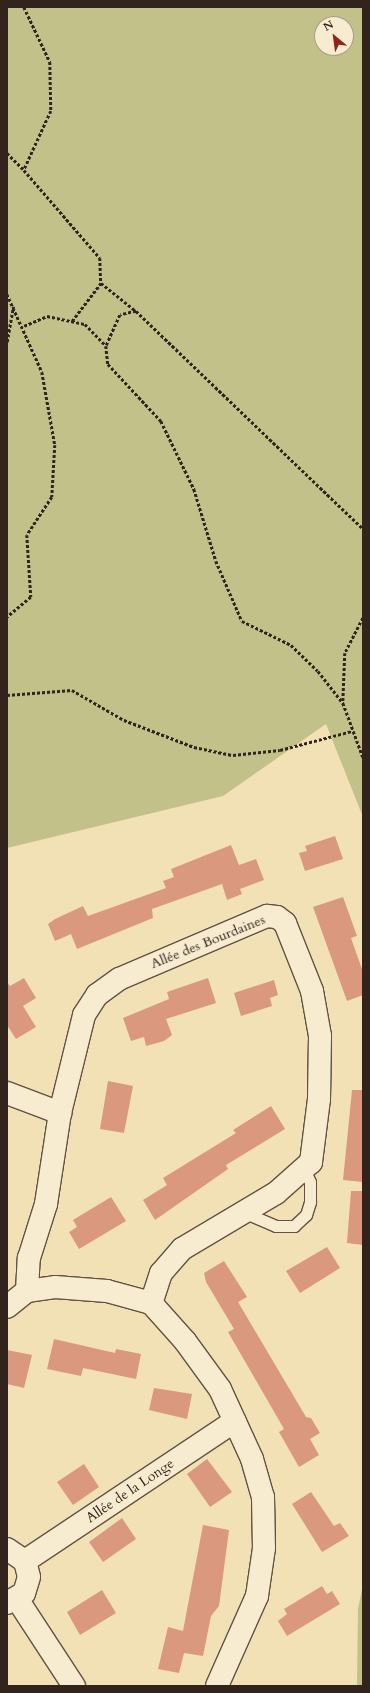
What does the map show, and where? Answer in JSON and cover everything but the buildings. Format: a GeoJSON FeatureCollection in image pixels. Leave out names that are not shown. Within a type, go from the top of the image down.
{"type":"FeatureCollection","features":[{"type":"Feature","properties":{"kind":"street","name":"Allée des Bourdaines"},"geometry":{"type":"LineString","coordinates":[[27,1291],[30,1258],[46,1204],[60,1113],[77,1034],[84,1015],[97,995],[119,979],[267,916],[277,917],[284,923],[312,991],[320,1036],[315,1144],[305,1171]]}},
{"type":"Feature","properties":{"kind":"street"},"geometry":{"type":"LineString","coordinates":[[7,1093],[60,1113]]}},
{"type":"Feature","properties":{"kind":"street"},"geometry":{"type":"LineString","coordinates":[[151,1303],[161,1273],[182,1249],[305,1171]]}},
{"type":"Feature","properties":{"kind":"street"},"geometry":{"type":"LineString","coordinates":[[7,1307],[27,1291],[55,1287],[107,1291],[151,1303],[185,1341],[220,1389],[252,1459],[263,1497],[264,1548],[257,1596],[217,1686]]}},
{"type":"Feature","properties":{"kind":"street","name":"Allée de la Longe"},"geometry":{"type":"LineString","coordinates":[[16,1555],[235,1420]]}},
{"type":"Feature","properties":{"kind":"street"},"geometry":{"type":"LineString","coordinates":[[16,1555],[28,1586],[12,1601],[74,1686]]}},
{"type":"Feature","properties":{"kind":"lane"},"geometry":{"type":"LineString","coordinates":[[242,1212],[276,1226],[294,1226],[306,1215],[310,1202],[310,1182],[305,1171]]}},
{"type":"Feature","properties":{"kind":"path"},"geometry":{"type":"LineString","coordinates":[[24,7],[50,62],[51,111],[24,170]]}},
{"type":"Feature","properties":{"kind":"path"},"geometry":{"type":"LineString","coordinates":[[7,153],[24,170],[100,258],[101,283],[72,321]]}},
{"type":"Feature","properties":{"kind":"path"},"geometry":{"type":"LineString","coordinates":[[101,283],[136,311],[363,529]]}},
{"type":"Feature","properties":{"kind":"path"},"geometry":{"type":"LineString","coordinates":[[7,294],[24,326],[42,372],[55,445],[52,497],[27,535],[31,598],[7,617]]}},
{"type":"Feature","properties":{"kind":"path"},"geometry":{"type":"LineString","coordinates":[[7,342],[13,306]]}},
{"type":"Feature","properties":{"kind":"path"},"geometry":{"type":"LineString","coordinates":[[136,311],[120,315],[106,346],[108,364],[161,421],[194,489],[216,561],[242,620],[292,646],[318,671],[343,704],[363,757]]}},
{"type":"Feature","properties":{"kind":"path"},"geometry":{"type":"LineString","coordinates":[[24,326],[47,316],[85,324],[106,346]]}},
{"type":"Feature","properties":{"kind":"path"},"geometry":{"type":"LineString","coordinates":[[343,704],[345,653],[363,618]]}},
{"type":"Feature","properties":{"kind":"path"},"geometry":{"type":"LineString","coordinates":[[7,695],[72,690],[124,720],[194,747],[233,755],[280,750],[352,731]]}},
{"type":"Feature","properties":{"kind":"shaded area"},"geometry":{"type":"Polygon","coordinates":[[[7,7],[363,7],[363,817],[326,724],[223,796],[7,848],[7,7]]]}},
{"type":"Feature","properties":{"kind":"shaded area"},"geometry":{"type":"Polygon","coordinates":[[[363,1584],[363,1686],[357,1686],[358,1609],[363,1584]]]}}]}
